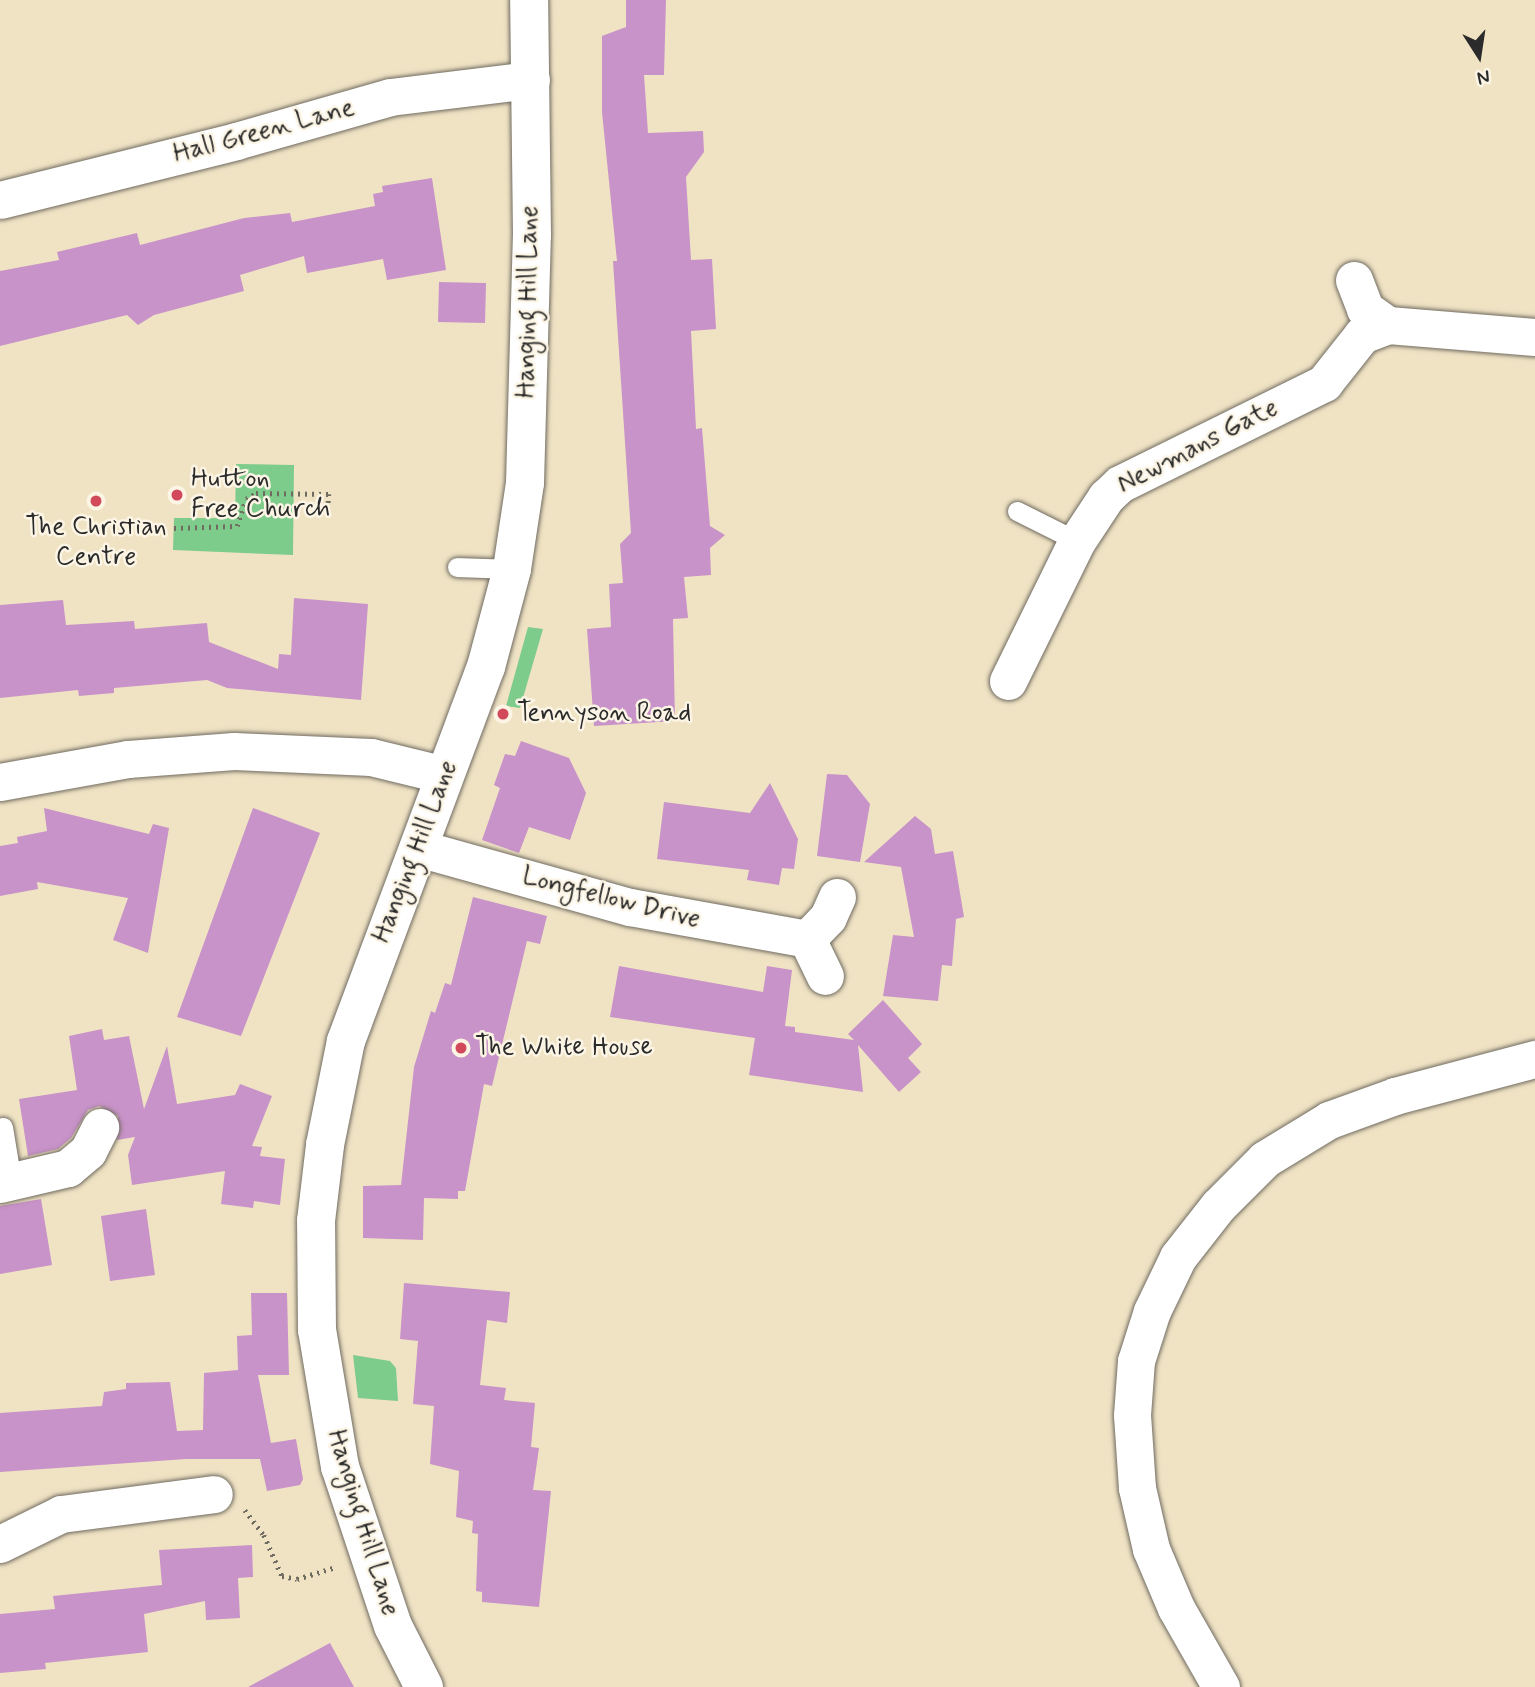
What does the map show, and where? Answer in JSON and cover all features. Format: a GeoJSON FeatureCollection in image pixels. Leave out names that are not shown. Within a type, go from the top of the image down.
{"type":"FeatureCollection","features":[{"type":"Feature","properties":{"kind":"street","name":"Hanging Hill Lane"},"geometry":{"type":"LineString","coordinates":[[424,1687],[393,1626],[368,1558],[340,1467],[325,1391],[317,1330],[316,1221],[324,1145],[346,1041],[486,667],[512,569],[526,469],[531,80],[529,0]]}},
{"type":"Feature","properties":{"kind":"street","name":"Hall Green Lane"},"geometry":{"type":"LineString","coordinates":[[0,200],[236,141],[390,97],[531,80]]}},
{"type":"Feature","properties":{"kind":"street"},"geometry":{"type":"LineString","coordinates":[[1354,280],[1365,309],[1388,325],[1535,337]]}},
{"type":"Feature","properties":{"kind":"street","name":"Newmans Gate"},"geometry":{"type":"LineString","coordinates":[[1008,681],[1077,541],[1106,497],[1120,484],[1324,383],[1362,335],[1388,325]]}},
{"type":"Feature","properties":{"kind":"street"},"geometry":{"type":"LineString","coordinates":[[0,782],[128,760],[234,751],[371,757],[445,775]]}},
{"type":"Feature","properties":{"kind":"street","name":"Longfellow Drive"},"geometry":{"type":"LineString","coordinates":[[418,848],[630,907],[807,939]]}},
{"type":"Feature","properties":{"kind":"street"},"geometry":{"type":"LineString","coordinates":[[825,976],[807,939],[828,917],[837,897]]}},
{"type":"Feature","properties":{"kind":"street"},"geometry":{"type":"LineString","coordinates":[[1221,1687],[1176,1608],[1151,1549],[1137,1488],[1132,1415],[1136,1361],[1152,1311],[1178,1257],[1218,1206],[1265,1159],[1329,1120],[1407,1093],[1535,1059]]}},
{"type":"Feature","properties":{"kind":"street"},"geometry":{"type":"LineString","coordinates":[[6,1183],[68,1168],[88,1151],[100,1127]]}},
{"type":"Feature","properties":{"kind":"street"},"geometry":{"type":"LineString","coordinates":[[0,1544],[72,1511],[214,1494]]}},
{"type":"Feature","properties":{"kind":"lane"},"geometry":{"type":"LineString","coordinates":[[1017,511],[1077,541]]}},
{"type":"Feature","properties":{"kind":"lane"},"geometry":{"type":"LineString","coordinates":[[457,567],[512,569]]}},
{"type":"Feature","properties":{"kind":"lane"},"geometry":{"type":"LineString","coordinates":[[3,1127],[6,1183]]}},
{"type":"Feature","properties":{"kind":"path"},"geometry":{"type":"LineString","coordinates":[[174,528],[237,526],[246,499],[256,493],[329,494],[328,509]]}},
{"type":"Feature","properties":{"kind":"path"},"geometry":{"type":"LineString","coordinates":[[214,1494],[232,1500],[249,1513],[282,1576],[297,1579],[368,1558]]}},
{"type":"Feature","properties":{"kind":"green space"},"geometry":{"type":"Polygon","coordinates":[[[236,464],[294,465],[293,555],[173,550],[174,518],[235,518],[236,464]]]}},
{"type":"Feature","properties":{"kind":"green space"},"geometry":{"type":"Polygon","coordinates":[[[528,627],[543,629],[520,708],[506,706],[528,627]]]}},
{"type":"Feature","properties":{"kind":"green space"},"geometry":{"type":"Polygon","coordinates":[[[353,1355],[390,1361],[396,1368],[398,1401],[358,1398],[353,1355]]]}},
{"type":"Feature","properties":{"kind":"building"},"geometry":{"type":"Polygon","coordinates":[[[626,0],[666,0],[664,75],[644,75],[648,133],[703,131],[704,152],[686,177],[691,260],[712,259],[716,329],[691,331],[696,429],[702,428],[710,526],[725,535],[710,548],[711,575],[684,577],[688,618],[673,619],[675,721],[594,726],[587,629],[611,627],[609,584],[623,583],[620,544],[631,533],[613,261],[617,261],[602,112],[602,36],[626,27],[626,0]]]}},
{"type":"Feature","properties":{"kind":"building"},"geometry":{"type":"Polygon","coordinates":[[[432,178],[446,270],[387,280],[383,259],[307,273],[304,256],[240,275],[244,291],[154,315],[138,325],[127,315],[0,346],[0,271],[59,260],[57,252],[137,233],[140,245],[244,218],[290,213],[292,222],[375,206],[373,194],[383,192],[382,186],[432,178]]]}},
{"type":"Feature","properties":{"kind":"building"},"geometry":{"type":"Polygon","coordinates":[[[439,282],[486,283],[485,323],[438,322],[439,282]]]}},
{"type":"Feature","properties":{"kind":"building"},"geometry":{"type":"Polygon","coordinates":[[[294,598],[368,604],[361,700],[227,688],[207,680],[114,688],[114,693],[79,696],[78,690],[0,698],[0,605],[63,600],[66,625],[134,621],[135,629],[207,623],[209,642],[278,669],[279,654],[291,655],[294,598]]]}},
{"type":"Feature","properties":{"kind":"building"},"geometry":{"type":"Polygon","coordinates":[[[521,741],[569,758],[586,793],[570,840],[529,827],[519,853],[482,840],[500,788],[494,785],[505,754],[515,756],[521,741]]]}},
{"type":"Feature","properties":{"kind":"building"},"geometry":{"type":"Polygon","coordinates":[[[827,774],[847,775],[870,804],[860,862],[817,856],[827,774]]]}},
{"type":"Feature","properties":{"kind":"building"},"geometry":{"type":"Polygon","coordinates":[[[770,783],[798,839],[794,869],[782,868],[779,885],[747,880],[749,870],[657,859],[664,802],[750,813],[770,783]]]}},
{"type":"Feature","properties":{"kind":"building"},"geometry":{"type":"Polygon","coordinates":[[[44,808],[149,834],[153,824],[169,828],[148,953],[113,940],[128,898],[37,882],[38,889],[0,896],[0,846],[18,843],[17,837],[47,831],[44,808]]]}},
{"type":"Feature","properties":{"kind":"building"},"geometry":{"type":"Polygon","coordinates":[[[253,808],[320,833],[241,1036],[177,1017],[253,808]]]}},
{"type":"Feature","properties":{"kind":"building"},"geometry":{"type":"Polygon","coordinates":[[[915,816],[931,829],[935,854],[953,851],[964,917],[956,919],[952,966],[942,965],[938,1001],[883,996],[893,935],[914,937],[901,867],[864,862],[915,816]]]}},
{"type":"Feature","properties":{"kind":"building"},"geometry":{"type":"Polygon","coordinates":[[[473,897],[547,916],[540,944],[527,941],[492,1086],[484,1084],[465,1191],[458,1191],[458,1199],[424,1198],[423,1240],[363,1238],[363,1186],[401,1185],[414,1067],[431,1011],[435,1013],[445,983],[451,985],[473,897]]]}},
{"type":"Feature","properties":{"kind":"building"},"geometry":{"type":"Polygon","coordinates":[[[619,966],[763,992],[767,966],[792,970],[785,1026],[795,1027],[795,1032],[854,1040],[848,1034],[883,1000],[922,1044],[908,1058],[921,1072],[899,1092],[858,1045],[863,1092],[749,1075],[755,1038],[610,1017],[619,966]]]}},
{"type":"Feature","properties":{"kind":"building"},"geometry":{"type":"Polygon","coordinates":[[[102,1029],[104,1040],[129,1036],[144,1109],[167,1046],[177,1104],[235,1095],[240,1084],[272,1096],[252,1146],[262,1147],[260,1156],[285,1159],[280,1205],[254,1201],[253,1208],[221,1204],[225,1171],[132,1185],[128,1155],[135,1137],[117,1140],[118,1116],[99,1106],[88,1110],[71,1138],[58,1149],[28,1156],[19,1099],[77,1090],[69,1036],[102,1029]]]}},
{"type":"Feature","properties":{"kind":"building"},"geometry":{"type":"Polygon","coordinates":[[[41,1199],[52,1265],[0,1274],[0,1206],[41,1199]]]}},
{"type":"Feature","properties":{"kind":"building"},"geometry":{"type":"Polygon","coordinates":[[[146,1209],[155,1275],[110,1281],[101,1216],[146,1209]]]}},
{"type":"Feature","properties":{"kind":"building"},"geometry":{"type":"Polygon","coordinates":[[[404,1283],[510,1292],[507,1323],[487,1320],[480,1385],[506,1388],[504,1400],[535,1403],[531,1447],[539,1448],[533,1490],[551,1491],[539,1607],[482,1602],[482,1592],[476,1591],[478,1534],[472,1533],[473,1521],[456,1517],[459,1471],[430,1464],[434,1406],[413,1404],[418,1341],[400,1339],[404,1283]]]}},
{"type":"Feature","properties":{"kind":"building"},"geometry":{"type":"Polygon","coordinates":[[[251,1293],[287,1293],[289,1375],[258,1375],[271,1443],[296,1439],[303,1479],[300,1485],[267,1491],[260,1459],[186,1459],[0,1472],[0,1413],[102,1406],[104,1392],[126,1389],[126,1383],[170,1382],[177,1431],[203,1430],[204,1373],[238,1370],[237,1336],[252,1335],[251,1293]]]}},
{"type":"Feature","properties":{"kind":"building"},"geometry":{"type":"Polygon","coordinates":[[[252,1545],[253,1577],[238,1578],[240,1618],[206,1620],[205,1601],[144,1614],[148,1652],[45,1663],[46,1669],[0,1673],[0,1614],[55,1609],[53,1596],[162,1585],[159,1550],[252,1545]]]}},
{"type":"Feature","properties":{"kind":"building"},"geometry":{"type":"Polygon","coordinates":[[[330,1643],[354,1687],[248,1687],[330,1643]]]}},
{"type":"Feature","properties":{"kind":"place","name":"Hutton Free Church"},"geometry":{"type":"Point","coordinates":[177,495]}},
{"type":"Feature","properties":{"kind":"place","name":"The Christian Centre"},"geometry":{"type":"Point","coordinates":[96,501]}},
{"type":"Feature","properties":{"kind":"place","name":"Tennyson Road"},"geometry":{"type":"Point","coordinates":[503,714]}},
{"type":"Feature","properties":{"kind":"place","name":"The White House"},"geometry":{"type":"Point","coordinates":[461,1048]}}]}
